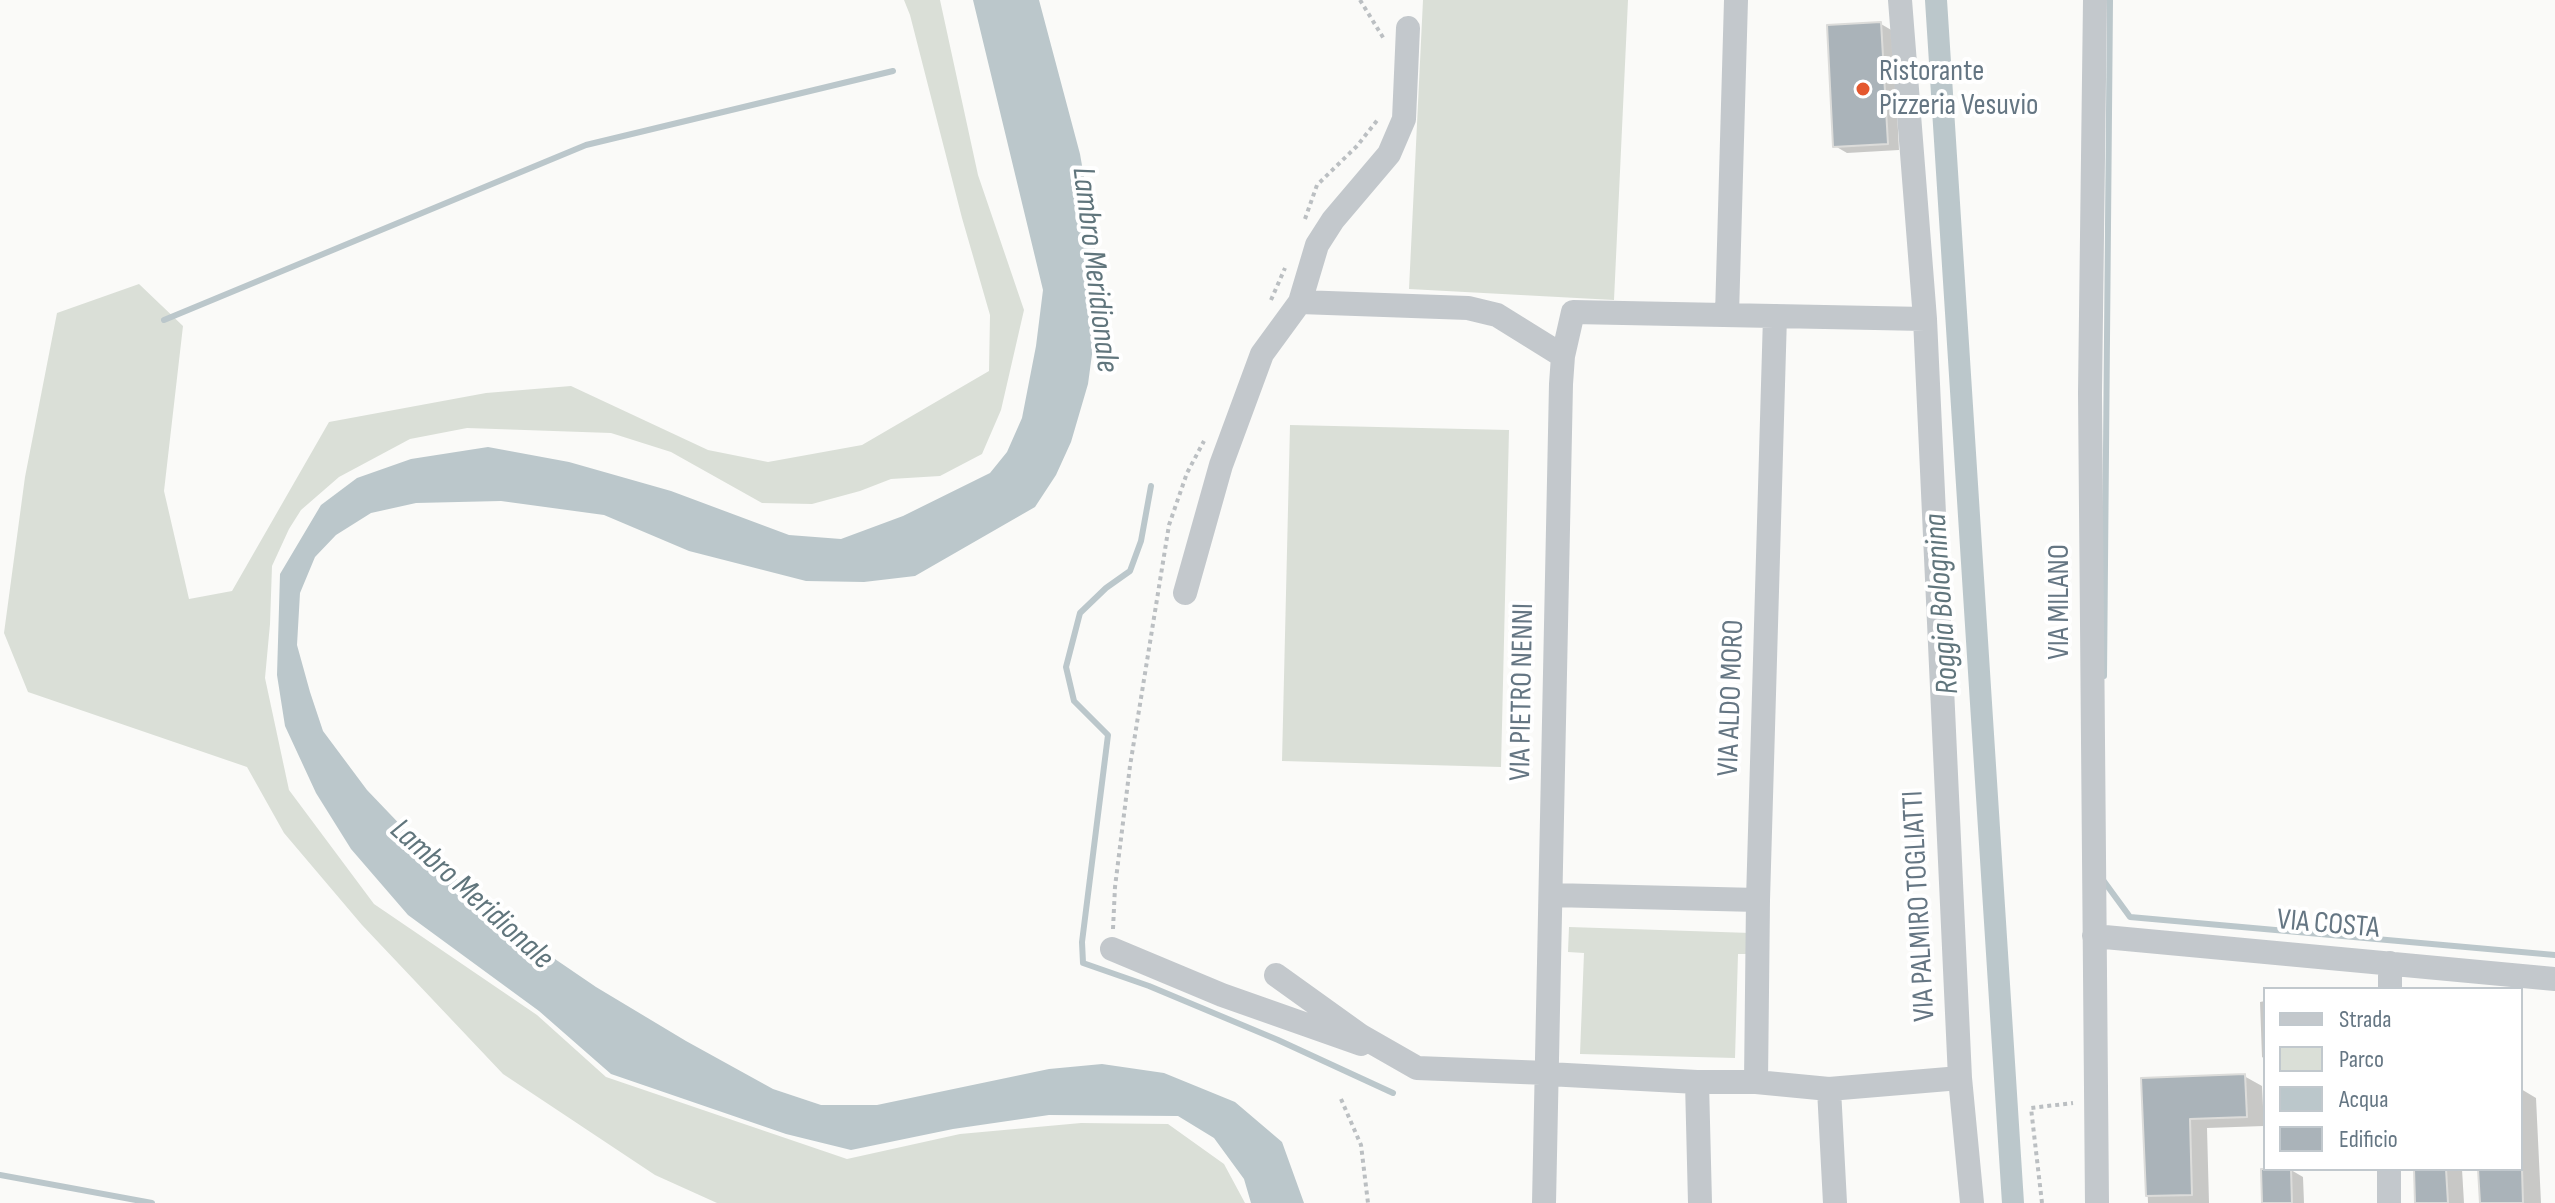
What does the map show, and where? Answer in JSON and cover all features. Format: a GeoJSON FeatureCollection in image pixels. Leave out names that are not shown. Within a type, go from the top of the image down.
{"type":"FeatureCollection","features":[{"type":"Feature","properties":{"kind":"street"},"geometry":{"type":"LineString","coordinates":[[1736,0],[1727,315],[1925,319]]}},
{"type":"Feature","properties":{"kind":"street","name":"VIA PALMIRO TOGLIATTI"},"geometry":{"type":"LineString","coordinates":[[1900,0],[1925,319],[1960,1078],[1972,1203]]}},
{"type":"Feature","properties":{"kind":"street","name":"VIA MILANO"},"geometry":{"type":"LineString","coordinates":[[2095,0],[2090,393],[2097,1203]]}},
{"type":"Feature","properties":{"kind":"street"},"geometry":{"type":"LineString","coordinates":[[1185,593],[1221,465],[1262,354],[1300,302],[1317,245],[1333,220],[1389,154],[1404,119],[1408,28]]}},
{"type":"Feature","properties":{"kind":"street"},"geometry":{"type":"LineString","coordinates":[[1300,302],[1468,308],[1497,315],[1563,356]]}},
{"type":"Feature","properties":{"kind":"street","name":"VIA PIETRO NENNI"},"geometry":{"type":"LineString","coordinates":[[1544,1203],[1563,356],[1573,312],[1727,315]]}},
{"type":"Feature","properties":{"kind":"street","name":"VIA ALDO MORO"},"geometry":{"type":"LineString","coordinates":[[1756,1082],[1758,900],[1775,316]]}},
{"type":"Feature","properties":{"kind":"street"},"geometry":{"type":"LineString","coordinates":[[1551,895],[1758,900]]}},
{"type":"Feature","properties":{"kind":"street","name":"VIA COSTA"},"geometry":{"type":"LineString","coordinates":[[2094,936],[2555,979]]}},
{"type":"Feature","properties":{"kind":"street"},"geometry":{"type":"LineString","coordinates":[[1112,949],[1236,1000],[1332,1035],[1387,1051]]}},
{"type":"Feature","properties":{"kind":"street"},"geometry":{"type":"LineString","coordinates":[[2390,963],[2390,987]]}},
{"type":"Feature","properties":{"kind":"street"},"geometry":{"type":"LineString","coordinates":[[1276,975],[1361,1036],[1417,1068],[1697,1082],[1756,1082],[1829,1089],[1960,1078]]}},
{"type":"Feature","properties":{"kind":"street"},"geometry":{"type":"LineString","coordinates":[[1697,1082],[1700,1203]]}},
{"type":"Feature","properties":{"kind":"street"},"geometry":{"type":"LineString","coordinates":[[1829,1089],[1835,1203]]}},
{"type":"Feature","properties":{"kind":"street"},"geometry":{"type":"LineString","coordinates":[[2389,1171],[2389,1203]]}},
{"type":"Feature","properties":{"kind":"path"},"geometry":{"type":"LineString","coordinates":[[1341,1099],[1361,1145],[1368,1203]]}},
{"type":"Feature","properties":{"kind":"path"},"geometry":{"type":"LineString","coordinates":[[2042,1203],[2031,1108],[2095,1101]]}},
{"type":"Feature","properties":{"kind":"green space"},"geometry":{"type":"Polygon","coordinates":[[[904,0],[940,0],[978,175],[1024,310],[1001,410],[982,454],[940,476],[891,479],[812,504],[762,503],[671,452],[611,433],[467,428],[410,439],[339,477],[301,510],[272,566],[265,678],[289,790],[374,904],[537,1015],[606,1077],[847,1159],[960,1134],[1081,1123],[1168,1124],[1224,1164],[1245,1203],[717,1203],[655,1175],[503,1074],[362,925],[284,833],[247,767],[28,692],[4,633],[25,477],[57,313],[139,284],[183,326],[164,491],[189,599],[232,591],[329,422],[486,393],[571,386],[708,450],[768,462],[862,445],[989,371],[990,315],[904,0]]]}},
{"type":"Feature","properties":{"kind":"green space"},"geometry":{"type":"Polygon","coordinates":[[[1423,0],[1628,0],[1614,300],[1409,289],[1423,0]]]}},
{"type":"Feature","properties":{"kind":"green space"},"geometry":{"type":"Polygon","coordinates":[[[1290,425],[1509,430],[1501,767],[1282,761],[1290,425]]]}},
{"type":"Feature","properties":{"kind":"green space"},"geometry":{"type":"Polygon","coordinates":[[[1569,927],[1751,933],[1750,954],[1738,954],[1735,1058],[1580,1054],[1584,953],[1568,952],[1569,927]]]}},
{"type":"Feature","properties":{"kind":"water","name":"Lambro Meridionale"},"geometry":{"type":"Polygon","coordinates":[[[973,0],[1039,0],[1080,154],[1094,234],[1098,310],[1088,384],[1071,442],[1056,475],[1035,507],[915,576],[864,582],[806,581],[689,551],[604,515],[501,501],[416,503],[371,513],[336,535],[315,557],[300,593],[297,645],[323,731],[367,790],[411,836],[508,927],[596,987],[686,1041],[773,1089],[821,1105],[877,1105],[1049,1069],[1102,1064],[1164,1073],[1235,1102],[1282,1142],[1304,1203],[1251,1203],[1244,1179],[1214,1138],[1178,1116],[1049,1115],[953,1129],[851,1150],[786,1134],[611,1074],[539,1011],[408,915],[351,849],[316,793],[285,726],[277,675],[280,574],[321,505],[357,478],[411,459],[488,447],[569,462],[671,491],[789,535],[841,539],[903,516],[990,473],[1007,452],[1022,418],[1043,290],[973,0]]]}},
{"type":"Feature","properties":{"kind":"building"},"geometry":{"type":"Polygon","coordinates":[[[1881,22],[1888,144],[1833,147],[1827,25],[1881,22]]]}},
{"type":"Feature","properties":{"kind":"building"},"geometry":{"type":"Polygon","coordinates":[[[2245,1074],[2247,1117],[2190,1119],[2192,1195],[2146,1196],[2141,1078],[2245,1074]]]}},
{"type":"Feature","properties":{"kind":"building"},"geometry":{"type":"Polygon","coordinates":[[[2261,1169],[2291,1171],[2292,1203],[2262,1203],[2261,1169]]]}},
{"type":"Feature","properties":{"kind":"building"},"geometry":{"type":"Polygon","coordinates":[[[2414,1171],[2446,1171],[2448,1203],[2415,1203],[2414,1171]]]}},
{"type":"Feature","properties":{"kind":"building"},"geometry":{"type":"Polygon","coordinates":[[[2478,1171],[2522,1171],[2523,1203],[2480,1203],[2478,1171]]]}},
{"type":"Feature","properties":{"kind":"waterway","name":"Roggia Bolognina"},"geometry":{"type":"LineString","coordinates":[[1936,0],[2013,1203]]}},
{"type":"Feature","properties":{"kind":"waterway"},"geometry":{"type":"LineString","coordinates":[[2104,676],[2110,0]]}},
{"type":"Feature","properties":{"kind":"waterway"},"geometry":{"type":"LineString","coordinates":[[164,320],[586,145],[893,71]]}},
{"type":"Feature","properties":{"kind":"waterway"},"geometry":{"type":"LineString","coordinates":[[1151,486],[1141,541],[1130,571],[1106,588],[1080,613],[1066,667],[1074,701],[1108,735],[1082,942],[1083,963],[1149,986],[1278,1040],[1393,1093]]}},
{"type":"Feature","properties":{"kind":"waterway"},"geometry":{"type":"LineString","coordinates":[[2103,880],[2130,917],[2555,955]]}},
{"type":"Feature","properties":{"kind":"waterway"},"geometry":{"type":"LineString","coordinates":[[0,1175],[152,1203]]}},
{"type":"Feature","properties":{"kind":"place","name":"Ristorante Pizzeria Vesuvio"},"geometry":{"type":"Point","coordinates":[1863,89]}}]}
